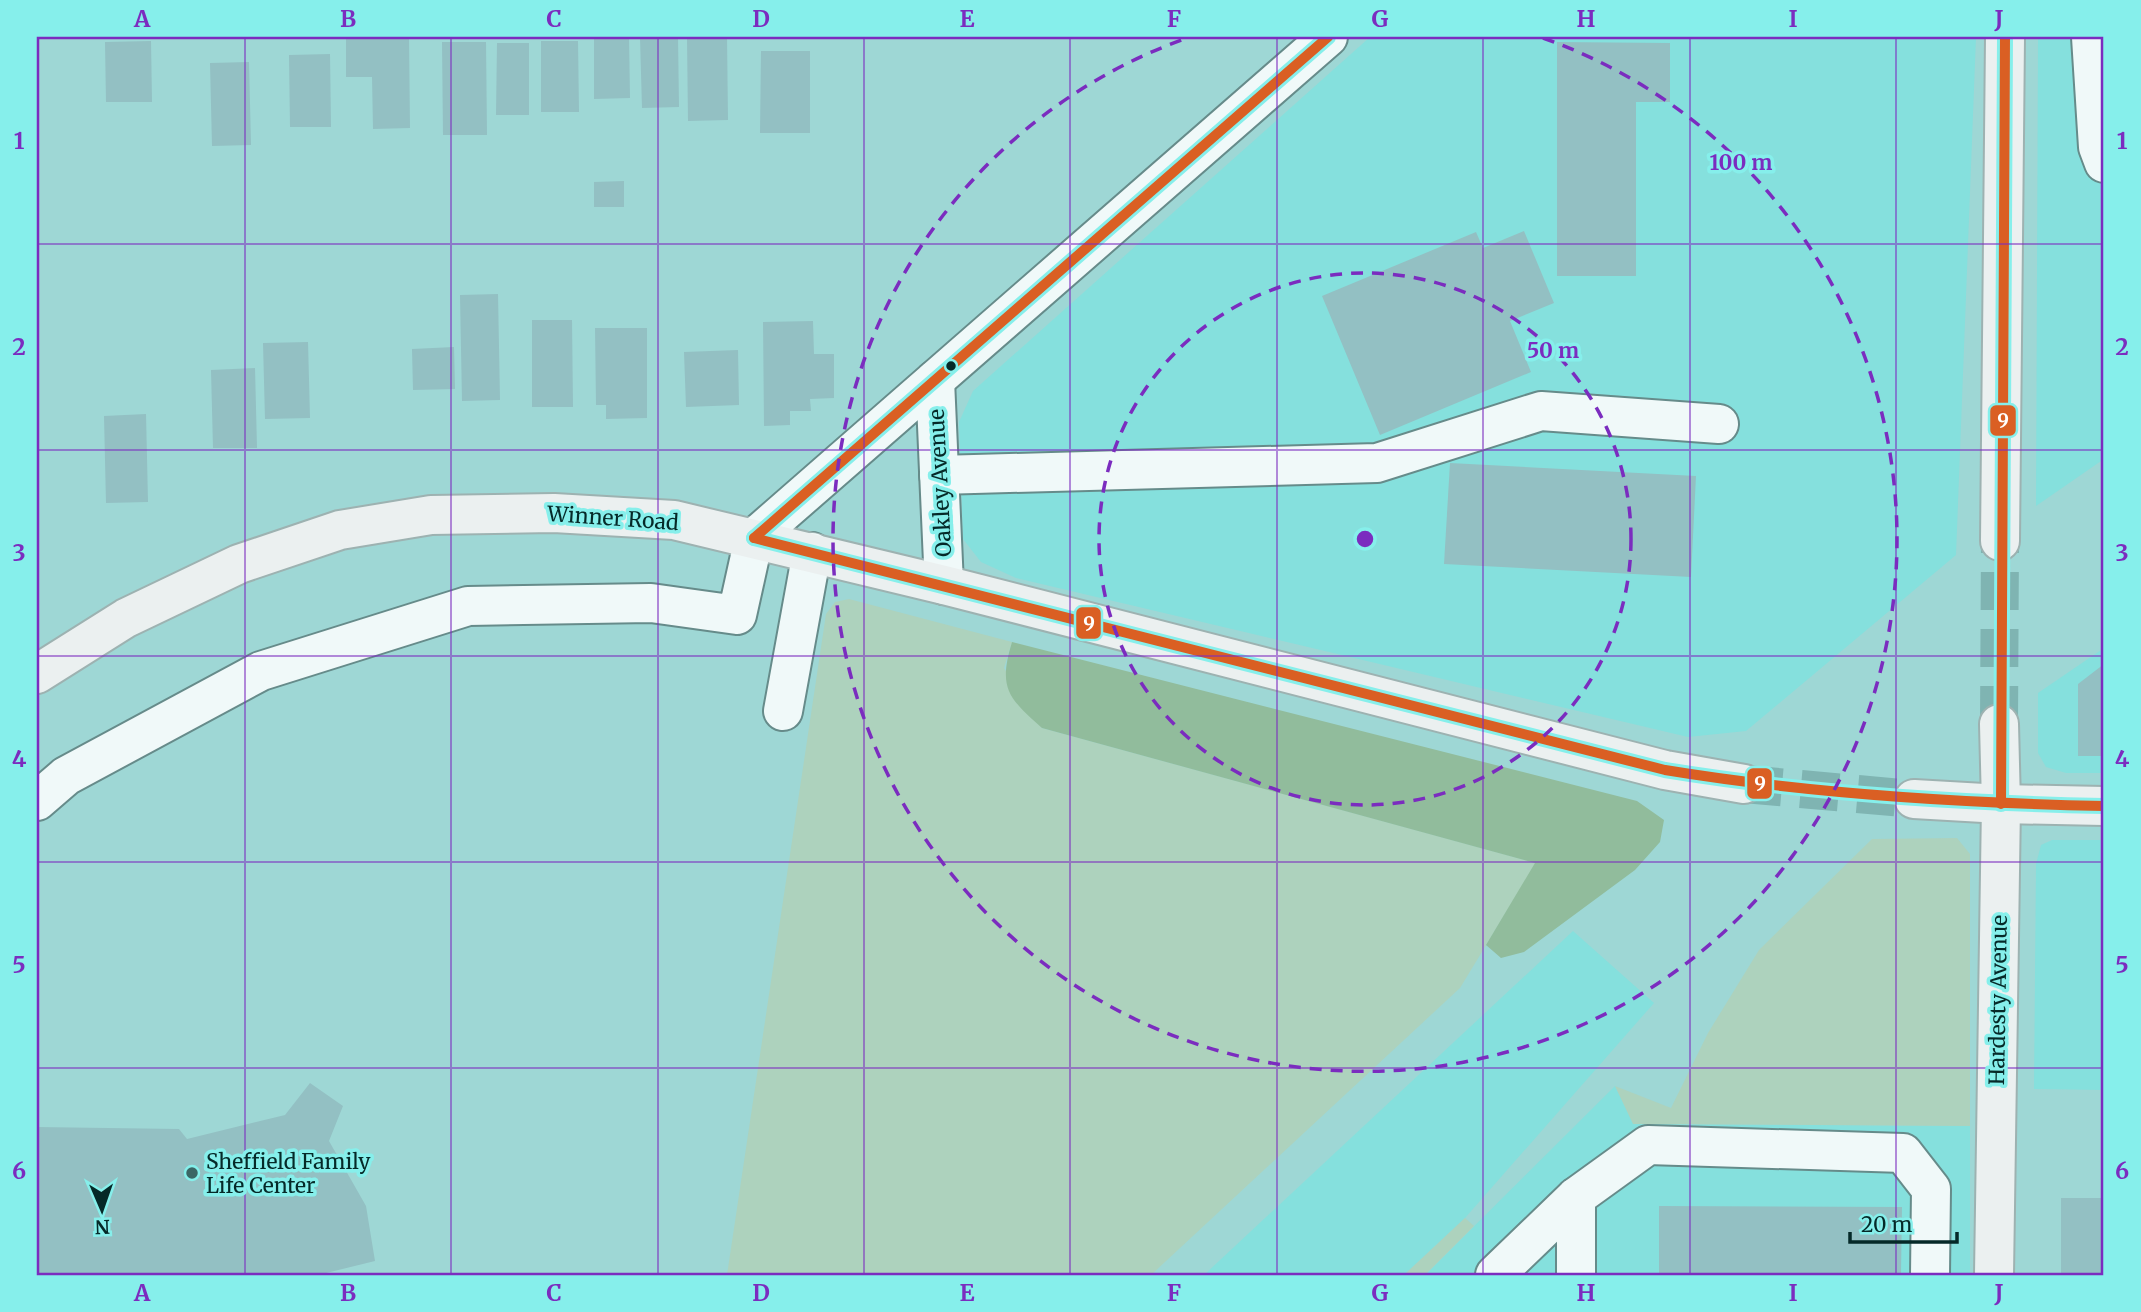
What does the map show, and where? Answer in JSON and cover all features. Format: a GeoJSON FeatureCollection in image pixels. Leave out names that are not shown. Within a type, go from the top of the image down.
{"type":"FeatureCollection","features":[{"type":"Feature","properties":{"kind":"main road"},"geometry":{"type":"LineString","coordinates":[[2000,541],[2004,37]]}},
{"type":"Feature","properties":{"kind":"main road","name":"Winner Road"},"geometry":{"type":"LineString","coordinates":[[37,674],[126,618],[239,564],[340,530],[431,515],[554,513],[674,520],[944,585],[1665,770],[1744,784]]}},
{"type":"Feature","properties":{"kind":"main road","name":"Hardesty Avenue"},"geometry":{"type":"LineString","coordinates":[[1994,1275],[2001,804],[1999,724]]}},
{"type":"Feature","properties":{"kind":"main road"},"geometry":{"type":"LineString","coordinates":[[1914,799],[2104,806]]}},
{"type":"Feature","properties":{"kind":"street"},"geometry":{"type":"LineString","coordinates":[[37,801],[66,776],[261,671],[468,606],[651,603],[737,615],[754,538],[1328,37]]}},
{"type":"Feature","properties":{"kind":"street"},"geometry":{"type":"LineString","coordinates":[[2091,37],[2098,147],[2104,163]]}},
{"type":"Feature","properties":{"kind":"street","name":"Oakley Avenue"},"geometry":{"type":"LineString","coordinates":[[935,380],[944,585]]}},
{"type":"Feature","properties":{"kind":"street"},"geometry":{"type":"LineString","coordinates":[[939,475],[1377,463],[1541,411],[1719,424]]}},
{"type":"Feature","properties":{"kind":"street"},"geometry":{"type":"LineString","coordinates":[[783,711],[812,552]]}},
{"type":"Feature","properties":{"kind":"street"},"geometry":{"type":"LineString","coordinates":[[1495,1275],[1577,1197],[1648,1145],[1903,1153],[1931,1189],[1930,1275]]}},
{"type":"Feature","properties":{"kind":"street"},"geometry":{"type":"LineString","coordinates":[[1576,1275],[1577,1197]]}},
{"type":"Feature","properties":{"kind":"shaded area"},"geometry":{"type":"Polygon","coordinates":[[[1370,37],[1976,37],[1956,555],[1746,731],[1688,737],[1016,578],[981,562],[963,539],[959,422],[973,391],[1370,37]]]}},
{"type":"Feature","properties":{"kind":"shaded area"},"geometry":{"type":"Polygon","coordinates":[[[2038,37],[2104,37],[2104,459],[2036,506],[2038,37]]]}},
{"type":"Feature","properties":{"kind":"shaded area"},"geometry":{"type":"Polygon","coordinates":[[[2104,648],[2104,773],[2066,773],[2046,767],[2038,753],[2038,693],[2104,648]]]}},
{"type":"Feature","properties":{"kind":"shaded area"},"geometry":{"type":"Polygon","coordinates":[[[2052,840],[2104,840],[2104,1090],[2034,1089],[2036,864],[2041,845],[2052,840]]]}},
{"type":"Feature","properties":{"kind":"shaded area"},"geometry":{"type":"Polygon","coordinates":[[[1573,931],[1654,1003],[1465,1218],[1404,1275],[1204,1275],[1573,931]]]}},
{"type":"Feature","properties":{"kind":"shaded area"},"geometry":{"type":"Polygon","coordinates":[[[1615,1086],[1634,1124],[1970,1126],[1970,1275],[1425,1275],[1615,1086]]]}},
{"type":"Feature","properties":{"kind":"green space"},"geometry":{"type":"Polygon","coordinates":[[[849,599],[1012,642],[1004,668],[1042,728],[1536,863],[1460,988],[1151,1275],[727,1275],[826,614],[835,602],[849,599]]]}},
{"type":"Feature","properties":{"kind":"green space"},"geometry":{"type":"Polygon","coordinates":[[[1012,642],[1637,801],[1664,820],[1660,842],[1635,870],[1524,952],[1501,958],[1486,945],[1535,863],[1042,728],[1021,708],[1009,691],[1006,671],[1012,642]]]}},
{"type":"Feature","properties":{"kind":"green space"},"geometry":{"type":"Polygon","coordinates":[[[1957,838],[1970,854],[1970,1126],[1633,1124],[1615,1086],[1671,1108],[1708,1033],[1759,950],[1872,839],[1957,838]]]}},
{"type":"Feature","properties":{"kind":"green space"},"geometry":{"type":"Polygon","coordinates":[[[1465,1218],[1474,1226],[1425,1275],[1404,1275],[1465,1218]]]}},
{"type":"Feature","properties":{"kind":"building"},"geometry":{"type":"Polygon","coordinates":[[[346,37],[409,37],[410,128],[373,129],[372,77],[346,77],[346,37]]]}},
{"type":"Feature","properties":{"kind":"building"},"geometry":{"type":"Polygon","coordinates":[[[594,37],[629,37],[630,98],[594,99],[594,37]]]}},
{"type":"Feature","properties":{"kind":"building"},"geometry":{"type":"Polygon","coordinates":[[[640,37],[678,37],[679,107],[642,108],[640,37]]]}},
{"type":"Feature","properties":{"kind":"building"},"geometry":{"type":"Polygon","coordinates":[[[687,37],[727,37],[728,120],[688,121],[687,37]]]}},
{"type":"Feature","properties":{"kind":"building"},"geometry":{"type":"Polygon","coordinates":[[[151,41],[152,102],[106,102],[105,42],[151,41]]]}},
{"type":"Feature","properties":{"kind":"building"},"geometry":{"type":"Polygon","coordinates":[[[541,41],[578,41],[579,112],[541,112],[541,41]]]}},
{"type":"Feature","properties":{"kind":"building"},"geometry":{"type":"Polygon","coordinates":[[[442,42],[486,42],[487,135],[443,135],[442,42]]]}},
{"type":"Feature","properties":{"kind":"building"},"geometry":{"type":"Polygon","coordinates":[[[1557,42],[1670,43],[1670,102],[1636,102],[1636,276],[1557,276],[1557,42]]]}},
{"type":"Feature","properties":{"kind":"building"},"geometry":{"type":"Polygon","coordinates":[[[497,43],[529,43],[529,115],[496,115],[497,43]]]}},
{"type":"Feature","properties":{"kind":"building"},"geometry":{"type":"Polygon","coordinates":[[[761,51],[810,51],[810,133],[760,133],[761,51]]]}},
{"type":"Feature","properties":{"kind":"building"},"geometry":{"type":"Polygon","coordinates":[[[330,54],[331,127],[290,127],[289,55],[330,54]]]}},
{"type":"Feature","properties":{"kind":"building"},"geometry":{"type":"Polygon","coordinates":[[[249,62],[251,145],[212,146],[210,63],[249,62]]]}},
{"type":"Feature","properties":{"kind":"building"},"geometry":{"type":"Polygon","coordinates":[[[624,181],[624,207],[594,207],[594,182],[624,181]]]}},
{"type":"Feature","properties":{"kind":"building"},"geometry":{"type":"Polygon","coordinates":[[[1524,231],[1554,303],[1510,321],[1531,372],[1380,435],[1322,296],[1476,232],[1483,248],[1524,231]]]}},
{"type":"Feature","properties":{"kind":"building"},"geometry":{"type":"Polygon","coordinates":[[[498,294],[500,400],[462,401],[460,295],[498,294]]]}},
{"type":"Feature","properties":{"kind":"building"},"geometry":{"type":"Polygon","coordinates":[[[532,320],[572,320],[573,407],[532,407],[532,320]]]}},
{"type":"Feature","properties":{"kind":"building"},"geometry":{"type":"Polygon","coordinates":[[[813,321],[814,354],[834,354],[834,398],[810,399],[811,411],[790,411],[790,425],[764,426],[763,322],[813,321]]]}},
{"type":"Feature","properties":{"kind":"building"},"geometry":{"type":"Polygon","coordinates":[[[595,328],[647,328],[647,418],[606,419],[606,405],[596,405],[595,328]]]}},
{"type":"Feature","properties":{"kind":"building"},"geometry":{"type":"Polygon","coordinates":[[[308,342],[310,418],[265,419],[263,343],[308,342]]]}},
{"type":"Feature","properties":{"kind":"building"},"geometry":{"type":"Polygon","coordinates":[[[454,347],[455,389],[413,390],[412,349],[454,347]]]}},
{"type":"Feature","properties":{"kind":"building"},"geometry":{"type":"Polygon","coordinates":[[[738,350],[739,405],[686,407],[684,352],[738,350]]]}},
{"type":"Feature","properties":{"kind":"building"},"geometry":{"type":"Polygon","coordinates":[[[255,368],[257,448],[213,448],[211,370],[255,368]]]}},
{"type":"Feature","properties":{"kind":"building"},"geometry":{"type":"Polygon","coordinates":[[[146,414],[148,502],[106,503],[104,416],[146,414]]]}},
{"type":"Feature","properties":{"kind":"building"},"geometry":{"type":"Polygon","coordinates":[[[1450,463],[1696,476],[1691,577],[1444,564],[1450,463]]]}},
{"type":"Feature","properties":{"kind":"building"},"geometry":{"type":"Polygon","coordinates":[[[2104,664],[2104,756],[2078,756],[2078,684],[2104,664]]]}},
{"type":"Feature","properties":{"kind":"building","name":"Sheffield Family Life Center"},"geometry":{"type":"Polygon","coordinates":[[[310,1083],[343,1106],[329,1141],[366,1206],[375,1261],[318,1275],[37,1275],[37,1127],[179,1129],[187,1139],[285,1115],[310,1083]]]}},
{"type":"Feature","properties":{"kind":"building"},"geometry":{"type":"Polygon","coordinates":[[[2061,1198],[2102,1198],[2102,1275],[2061,1275],[2061,1198]]]}},
{"type":"Feature","properties":{"kind":"building"},"geometry":{"type":"Polygon","coordinates":[[[1659,1206],[1902,1207],[1901,1275],[1659,1275],[1659,1206]]]}},
{"type":"Feature","properties":{"kind":"tunnel"},"geometry":{"type":"LineString","coordinates":[[1999,724],[2000,541]]}},
{"type":"Feature","properties":{"kind":"tunnel"},"geometry":{"type":"LineString","coordinates":[[1744,784],[1914,799]]}},
{"type":"Feature","properties":{"kind":"transit line","name":"9"},"geometry":{"type":"LineString","coordinates":[[754,538],[1328,37]]}},
{"type":"Feature","properties":{"kind":"transit line","name":"9"},"geometry":{"type":"LineString","coordinates":[[2001,804],[2005,37]]}},
{"type":"Feature","properties":{"kind":"transit line","name":"9"},"geometry":{"type":"LineString","coordinates":[[754,538],[1665,770],[1884,796],[2104,806]]}},
{"type":"Feature","properties":{"kind":"place","name":"Sheffield Family Life Center"},"geometry":{"type":"Point","coordinates":[192,1173]}}]}
